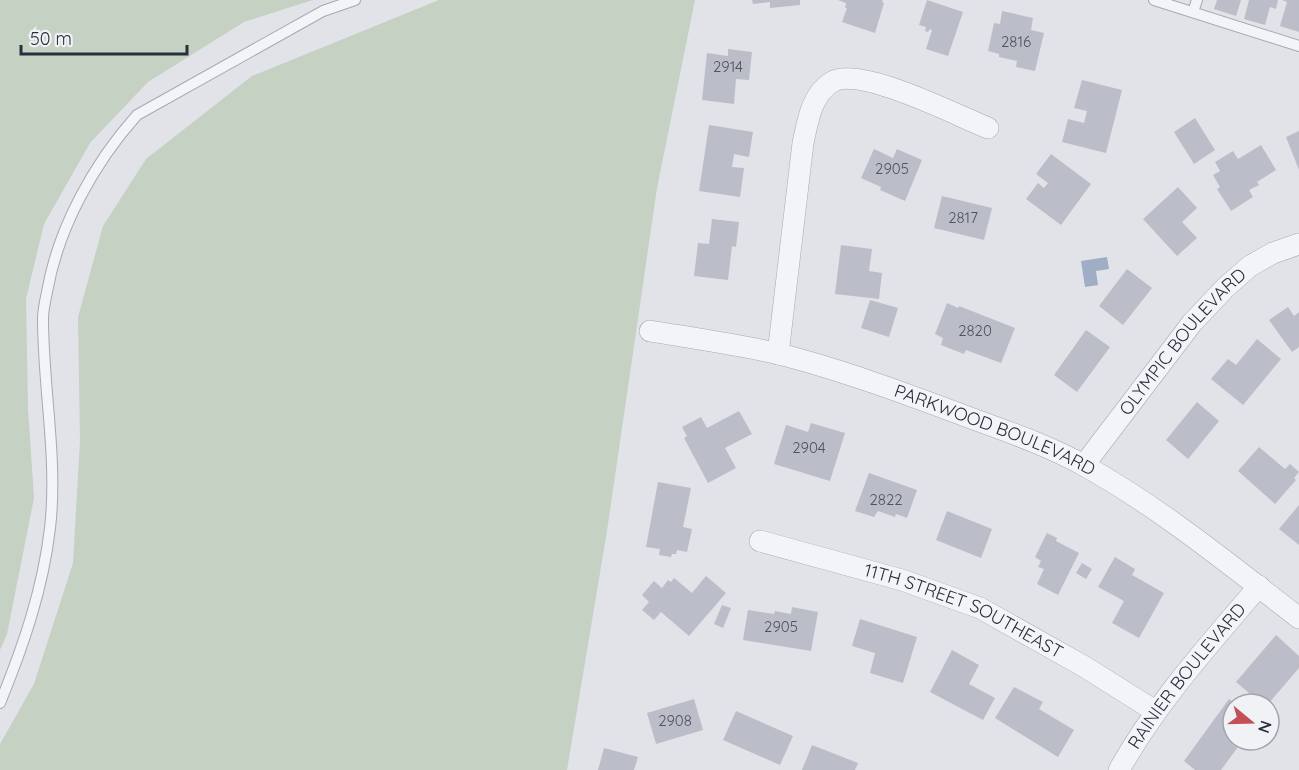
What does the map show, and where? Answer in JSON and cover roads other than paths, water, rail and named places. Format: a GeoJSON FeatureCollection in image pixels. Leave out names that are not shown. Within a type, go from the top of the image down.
{"type":"FeatureCollection","features":[{"type":"Feature","properties":{"kind":"street"},"geometry":{"type":"LineString","coordinates":[[778,354],[803,143],[808,118],[822,91],[839,79],[863,79],[912,96],[987,128]]}},
{"type":"Feature","properties":{"kind":"street","name":"OLYMPIC BOULEVARD"},"geometry":{"type":"LineString","coordinates":[[1084,465],[1192,322],[1225,288],[1250,266],[1273,253],[1299,244]]}},
{"type":"Feature","properties":{"kind":"street","name":"PARKWOOD BOULEVARD"},"geometry":{"type":"LineString","coordinates":[[650,331],[778,354],[896,391],[1022,437],[1084,465],[1134,495],[1299,618]]}},
{"type":"Feature","properties":{"kind":"street","name":"11TH STREET SOUTHEAST"},"geometry":{"type":"LineString","coordinates":[[760,541],[902,580],[980,608],[1085,667],[1155,711]]}},
{"type":"Feature","properties":{"kind":"street","name":"RAINIER BOULEVARD"},"geometry":{"type":"LineString","coordinates":[[1119,770],[1155,711],[1259,586]]}},
{"type":"Feature","properties":{"kind":"lane"},"geometry":{"type":"LineString","coordinates":[[0,703],[31,621],[50,528],[51,475],[42,316],[51,266],[73,214],[98,167],[118,136],[137,115],[323,11],[356,0]]}},
{"type":"Feature","properties":{"kind":"lane"},"geometry":{"type":"LineString","coordinates":[[1154,0],[1299,46]]}},
{"type":"Feature","properties":{"kind":"lane"},"geometry":{"type":"LineString","coordinates":[[1193,12],[1197,0]]}},
{"type":"Feature","properties":{"kind":"water"},"geometry":{"type":"Polygon","coordinates":[[[1107,257],[1109,269],[1096,271],[1098,285],[1085,287],[1081,261],[1107,257]]]}}]}
